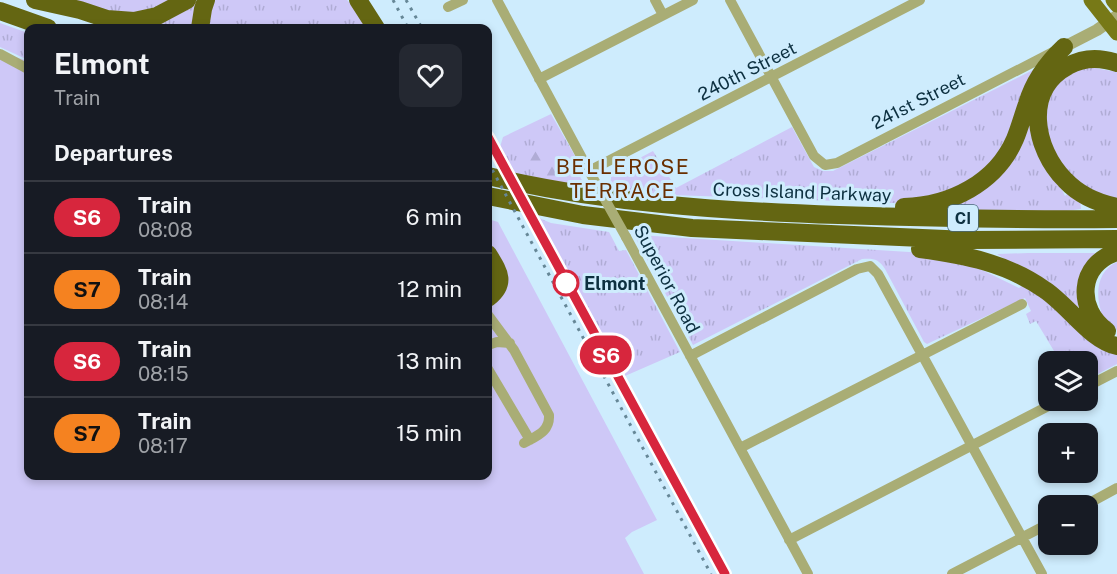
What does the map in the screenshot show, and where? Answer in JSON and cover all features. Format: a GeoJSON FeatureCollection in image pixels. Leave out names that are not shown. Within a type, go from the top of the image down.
{"type":"FeatureCollection","features":[{"type":"Feature","properties":{"kind":"highway"},"geometry":{"type":"LineString","coordinates":[[29,0],[89,24]]}},
{"type":"Feature","properties":{"kind":"highway"},"geometry":{"type":"LineString","coordinates":[[35,0],[80,10],[107,19],[134,21],[157,16],[187,0]]}},
{"type":"Feature","properties":{"kind":"highway"},"geometry":{"type":"LineString","coordinates":[[200,24],[206,0]]}},
{"type":"Feature","properties":{"kind":"highway"},"geometry":{"type":"LineString","coordinates":[[358,0],[373,24]]}},
{"type":"Feature","properties":{"kind":"highway"},"geometry":{"type":"LineString","coordinates":[[0,11],[37,24]]}},
{"type":"Feature","properties":{"kind":"highway"},"geometry":{"type":"LineString","coordinates":[[810,214],[877,207],[927,205],[950,200],[971,189],[997,168],[1010,149],[1035,83],[1047,64],[1064,46]]}},
{"type":"Feature","properties":{"kind":"highway"},"geometry":{"type":"LineString","coordinates":[[1117,63],[1101,58],[1085,59],[1063,69],[1051,80],[1042,95],[1037,121],[1047,156],[1066,181],[1089,198],[1117,207]]}},
{"type":"Feature","properties":{"kind":"highway","name":"Cross Island Parkway"},"geometry":{"type":"LineString","coordinates":[[492,177],[566,192],[708,209],[990,219],[1117,219]]}},
{"type":"Feature","properties":{"kind":"highway","name":"CI"},"geometry":{"type":"LineString","coordinates":[[492,197],[572,213],[657,225],[968,240],[1117,239]]}},
{"type":"Feature","properties":{"kind":"highway"},"geometry":{"type":"LineString","coordinates":[[839,235],[972,257],[1009,269],[1055,297],[1099,339],[1117,346]]}},
{"type":"Feature","properties":{"kind":"highway"},"geometry":{"type":"LineString","coordinates":[[1117,252],[1100,260],[1092,270],[1087,282],[1086,296],[1088,309],[1095,321],[1105,330],[1117,335]]}},
{"type":"Feature","properties":{"kind":"highway"},"geometry":{"type":"LineString","coordinates":[[492,262],[500,279],[498,289],[492,294]]}},
{"type":"Feature","properties":{"kind":"main road"},"geometry":{"type":"LineString","coordinates":[[1091,0],[1114,24]]}},
{"type":"Feature","properties":{"kind":"main road"},"geometry":{"type":"LineString","coordinates":[[1113,0],[1117,5]]}},
{"type":"Feature","properties":{"kind":"street"},"geometry":{"type":"LineString","coordinates":[[448,7],[463,0]]}},
{"type":"Feature","properties":{"kind":"street","name":"Superior Road"},"geometry":{"type":"LineString","coordinates":[[496,0],[808,574]]}},
{"type":"Feature","properties":{"kind":"street"},"geometry":{"type":"LineString","coordinates":[[655,0],[663,15]]}},
{"type":"Feature","properties":{"kind":"street"},"geometry":{"type":"LineString","coordinates":[[540,79],[693,0]]}},
{"type":"Feature","properties":{"kind":"street"},"geometry":{"type":"LineString","coordinates":[[730,0],[772,77]]}},
{"type":"Feature","properties":{"kind":"street","name":"240th Street"},"geometry":{"type":"LineString","coordinates":[[589,171],[920,0]]}},
{"type":"Feature","properties":{"kind":"street","name":"241st Street"},"geometry":{"type":"LineString","coordinates":[[772,77],[814,156],[825,165],[837,163],[1064,46],[1114,24]]}},
{"type":"Feature","properties":{"kind":"street"},"geometry":{"type":"LineString","coordinates":[[0,54],[24,67]]}},
{"type":"Feature","properties":{"kind":"street"},"geometry":{"type":"LineString","coordinates":[[690,356],[856,269],[870,266],[878,274],[1042,574]]}},
{"type":"Feature","properties":{"kind":"street"},"geometry":{"type":"LineString","coordinates":[[740,448],[1022,304]]}},
{"type":"Feature","properties":{"kind":"street"},"geometry":{"type":"LineString","coordinates":[[492,320],[510,343],[549,415],[550,420],[546,429],[527,441],[492,376]]}},
{"type":"Feature","properties":{"kind":"street"},"geometry":{"type":"LineString","coordinates":[[492,344],[510,343]]}},
{"type":"Feature","properties":{"kind":"street"},"geometry":{"type":"LineString","coordinates":[[1098,381],[1117,371]]}},
{"type":"Feature","properties":{"kind":"street"},"geometry":{"type":"LineString","coordinates":[[789,540],[1039,411]]}},
{"type":"Feature","properties":{"kind":"street"},"geometry":{"type":"LineString","coordinates":[[1098,499],[1117,489]]}},
{"type":"Feature","properties":{"kind":"street"},"geometry":{"type":"LineString","coordinates":[[952,574],[1038,529]]}},
{"type":"Feature","properties":{"kind":"green space"},"geometry":{"type":"Polygon","coordinates":[[[66,0],[174,0],[128,17],[66,0]]]}},
{"type":"Feature","properties":{"kind":"green space"},"geometry":{"type":"Polygon","coordinates":[[[198,0],[195,24],[156,24],[198,0]]]}},
{"type":"Feature","properties":{"kind":"green space"},"geometry":{"type":"Polygon","coordinates":[[[215,0],[347,0],[366,24],[206,24],[215,0]]]}},
{"type":"Feature","properties":{"kind":"green space"},"geometry":{"type":"Polygon","coordinates":[[[0,23],[24,32],[24,58],[0,47],[0,23]]]}},
{"type":"Feature","properties":{"kind":"green space"},"geometry":{"type":"Polygon","coordinates":[[[0,52],[24,60],[24,480],[492,480],[492,220],[498,222],[657,520],[625,538],[644,574],[0,574],[0,52]]]}},
{"type":"Feature","properties":{"kind":"green space"},"geometry":{"type":"Polygon","coordinates":[[[1084,66],[1117,72],[1117,203],[1068,179],[1048,147],[1042,113],[1056,81],[1084,66]]]}},
{"type":"Feature","properties":{"kind":"green space"},"geometry":{"type":"Polygon","coordinates":[[[1035,69],[1012,130],[992,165],[958,193],[920,204],[615,193],[611,184],[611,176],[615,171],[653,151],[676,188],[792,127],[814,167],[823,171],[833,171],[1035,69]]]}},
{"type":"Feature","properties":{"kind":"green space"},"geometry":{"type":"Polygon","coordinates":[[[1034,100],[1057,179],[1065,196],[1069,192],[1080,198],[1081,209],[1059,212],[925,210],[971,196],[1034,100]]]}},
{"type":"Feature","properties":{"kind":"green space"},"geometry":{"type":"Polygon","coordinates":[[[551,114],[575,156],[571,160],[586,188],[514,174],[500,147],[503,137],[551,114]]]}},
{"type":"Feature","properties":{"kind":"green space"},"geometry":{"type":"Polygon","coordinates":[[[542,145],[565,156],[578,172],[586,188],[539,179],[525,162],[527,149],[542,145]]]}},
{"type":"Feature","properties":{"kind":"green space"},"geometry":{"type":"Polygon","coordinates":[[[643,157],[654,184],[647,191],[633,189],[615,193],[611,175],[643,157]]]}},
{"type":"Feature","properties":{"kind":"green space"},"geometry":{"type":"Polygon","coordinates":[[[539,218],[551,223],[609,232],[619,251],[626,250],[680,352],[625,376],[539,218]]]}},
{"type":"Feature","properties":{"kind":"green space"},"geometry":{"type":"Polygon","coordinates":[[[638,235],[925,253],[974,266],[1019,288],[1024,284],[1117,351],[1117,364],[1098,374],[1098,351],[1054,351],[1036,321],[1030,324],[1026,314],[1031,311],[1025,298],[927,344],[883,266],[878,261],[869,259],[862,259],[693,345],[636,239],[639,239],[638,235]]]}},
{"type":"Feature","properties":{"kind":"green space"},"geometry":{"type":"Polygon","coordinates":[[[1105,253],[1080,306],[1076,308],[997,254],[1105,253]]]}},
{"type":"Feature","properties":{"kind":"green space"},"geometry":{"type":"Polygon","coordinates":[[[1117,262],[1117,330],[1096,314],[1101,311],[1098,289],[1102,276],[1117,262]]]}},
{"type":"Feature","properties":{"kind":"railway"},"geometry":{"type":"LineString","coordinates":[[393,0],[406,24]]}},
{"type":"Feature","properties":{"kind":"railway"},"geometry":{"type":"LineString","coordinates":[[406,0],[420,24]]}},
{"type":"Feature","properties":{"kind":"railway"},"geometry":{"type":"LineString","coordinates":[[492,144],[725,574]]}},
{"type":"Feature","properties":{"kind":"railway"},"geometry":{"type":"LineString","coordinates":[[492,169],[711,574]]}},
{"type":"Feature","properties":{"kind":"train","name":"S6"},"geometry":{"type":"LineString","coordinates":[[492,144],[725,574]]}},
{"type":"Feature","properties":{"kind":"place","name":"Elmont"},"geometry":{"type":"Point","coordinates":[566,283]}},
{"type":"Feature","properties":{"kind":"district","name":"BELLEROSE TERRACE"},"geometry":{"type":"Point","coordinates":[623,178]}}]}
